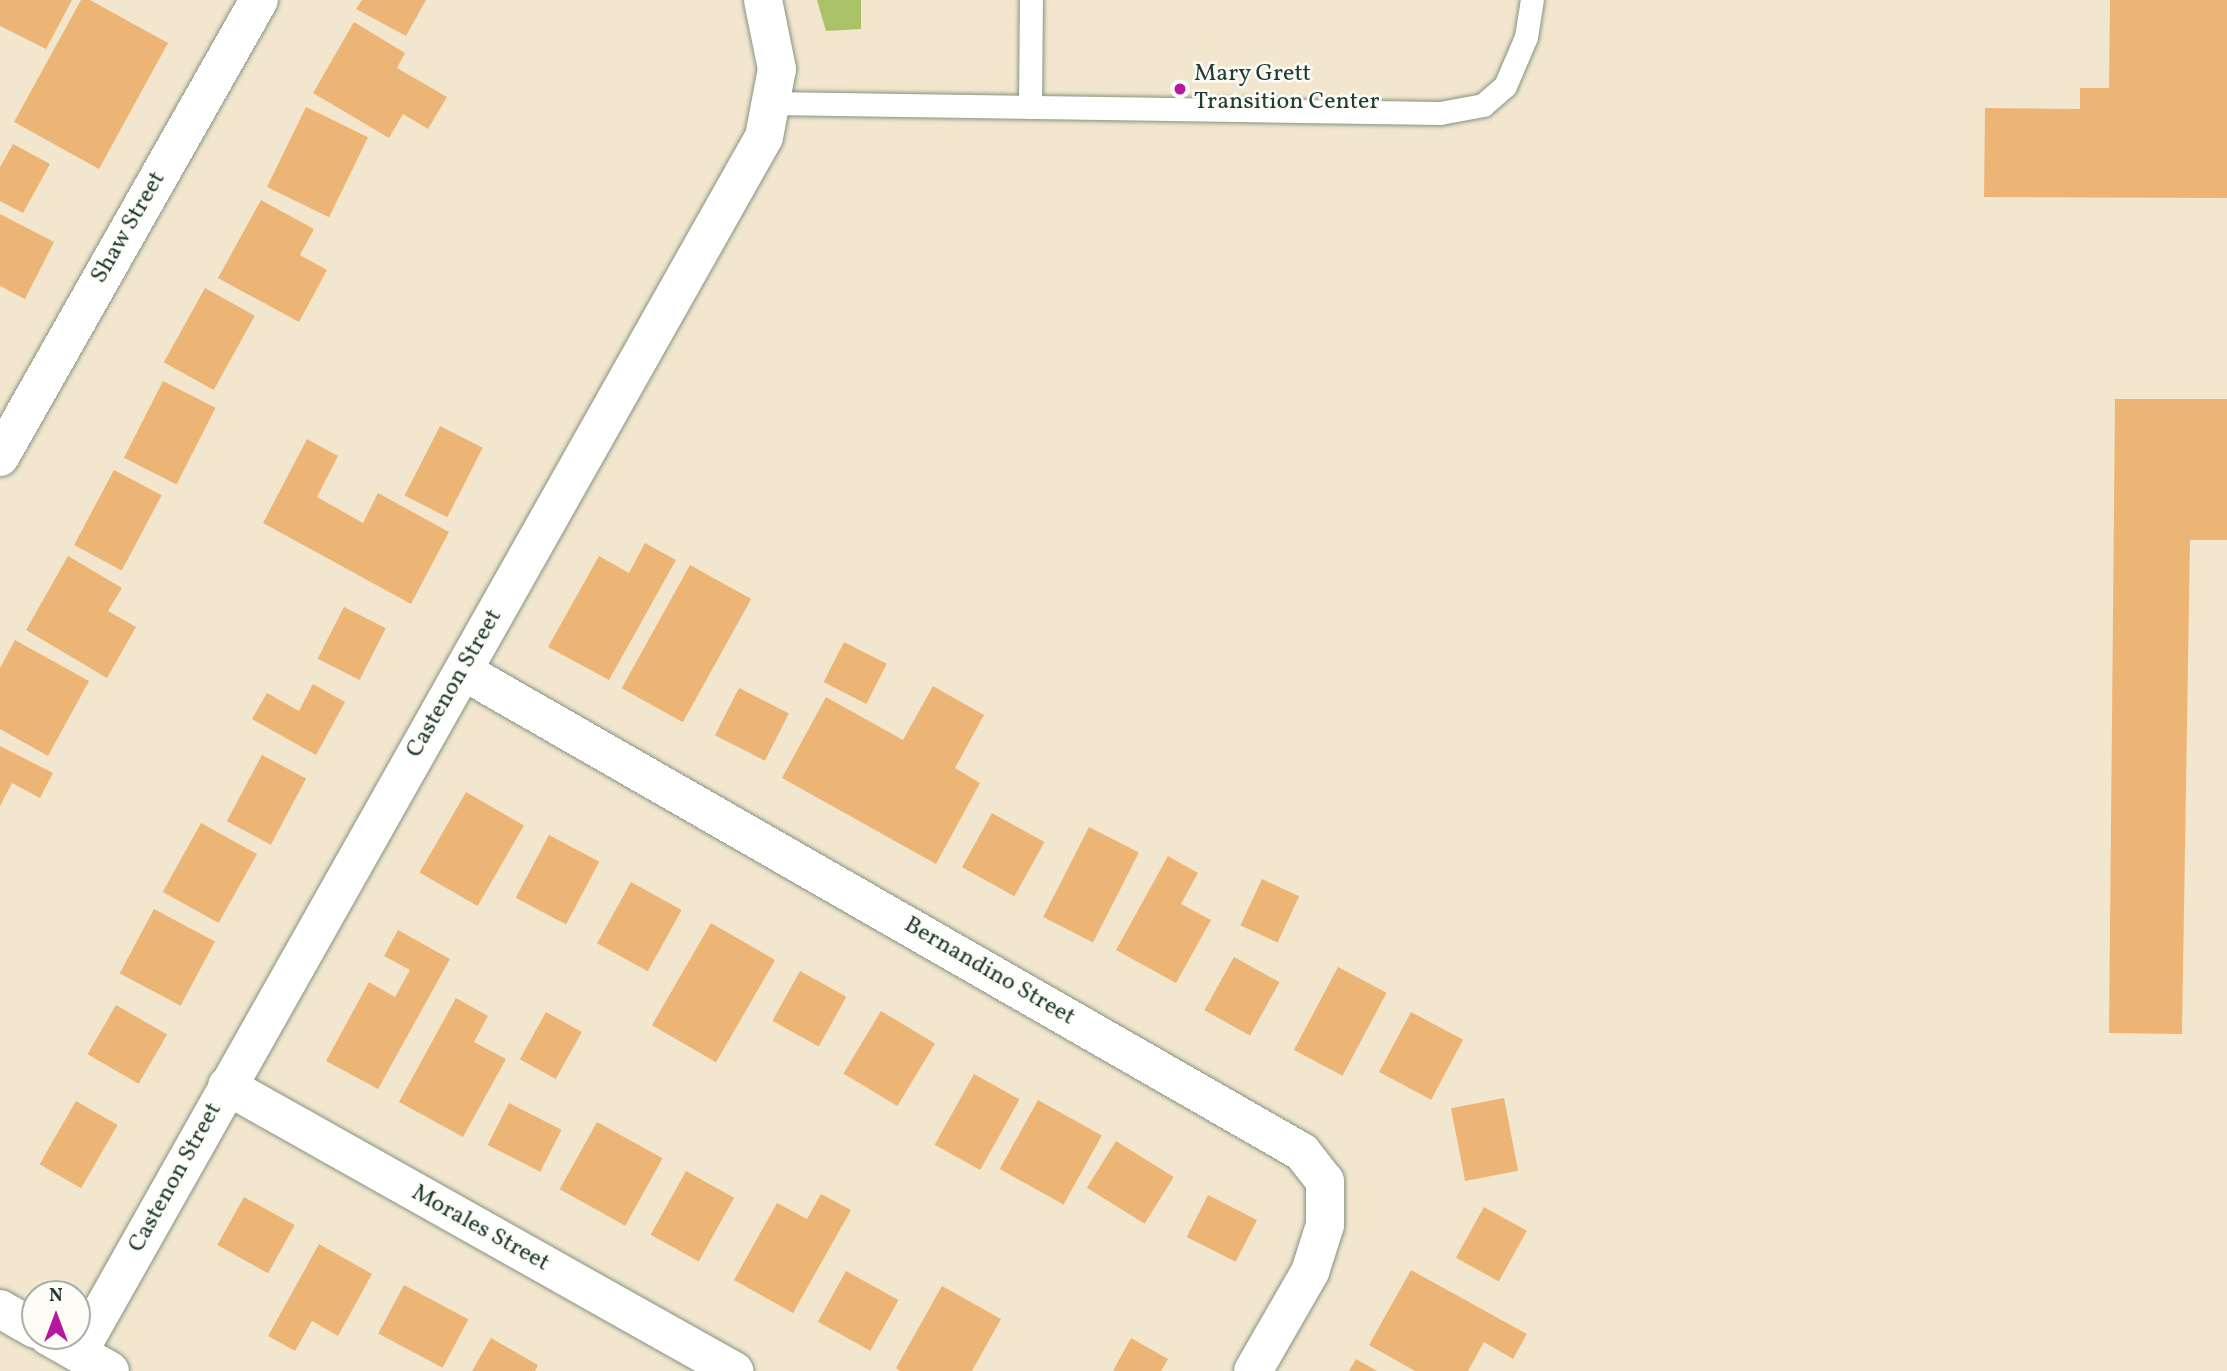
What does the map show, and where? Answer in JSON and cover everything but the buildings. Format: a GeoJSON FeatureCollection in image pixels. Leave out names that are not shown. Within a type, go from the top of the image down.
{"type":"FeatureCollection","features":[{"type":"Feature","properties":{"kind":"street","name":"Shaw Street"},"geometry":{"type":"LineString","coordinates":[[0,457],[12,405],[259,0]]}},
{"type":"Feature","properties":{"kind":"street","name":"Castenon Street"},"geometry":{"type":"LineString","coordinates":[[78,1353],[764,137],[777,68],[763,0]]}},
{"type":"Feature","properties":{"kind":"street","name":"Bernandino Street"},"geometry":{"type":"LineString","coordinates":[[463,671],[1302,1152],[1325,1181],[1325,1225],[1310,1272],[1253,1371]]}},
{"type":"Feature","properties":{"kind":"street","name":"Morales Street"},"geometry":{"type":"LineString","coordinates":[[227,1086],[734,1371]]}},
{"type":"Feature","properties":{"kind":"street"},"geometry":{"type":"LineString","coordinates":[[0,1309],[21,1321]]}},
{"type":"Feature","properties":{"kind":"lane"},"geometry":{"type":"LineString","coordinates":[[1030,107],[1031,0]]}},
{"type":"Feature","properties":{"kind":"lane"},"geometry":{"type":"LineString","coordinates":[[770,103],[1440,113],[1483,105],[1505,86],[1526,37],[1532,0]]}},
{"type":"Feature","properties":{"kind":"green space"},"geometry":{"type":"Polygon","coordinates":[[[817,0],[861,0],[861,29],[826,31],[817,0]]]}},
{"type":"Feature","properties":{"kind":"place","name":"Mary Grett Transition Center"},"geometry":{"type":"Point","coordinates":[1180,89]}}]}
